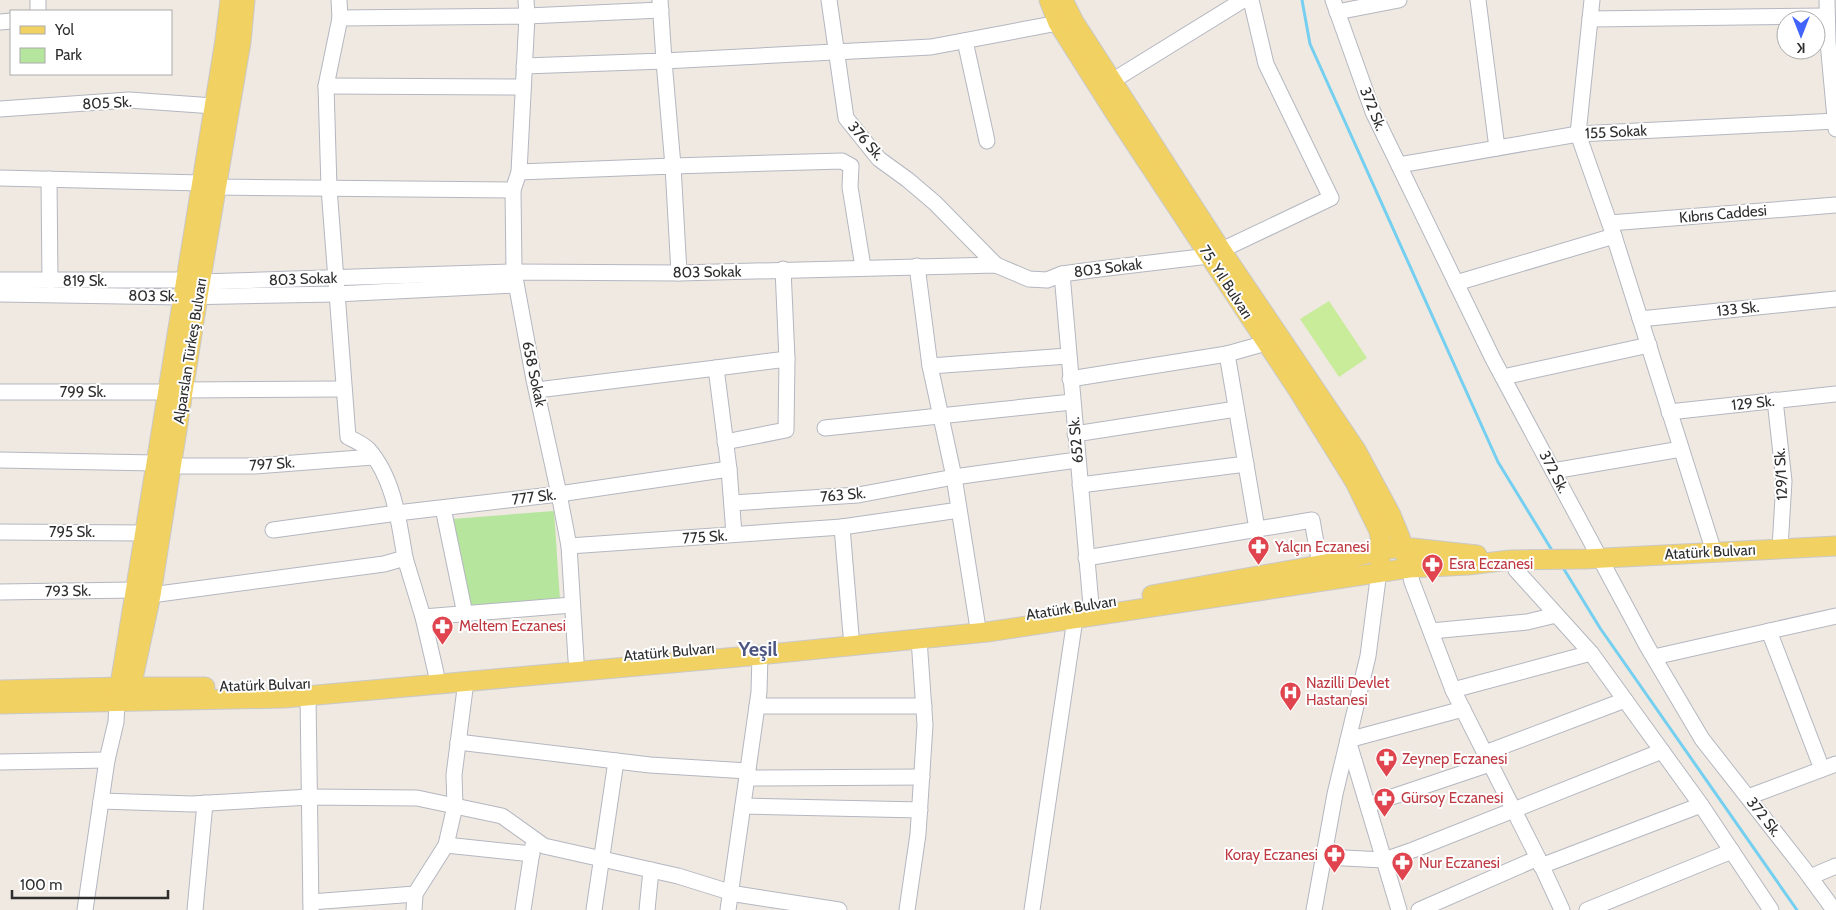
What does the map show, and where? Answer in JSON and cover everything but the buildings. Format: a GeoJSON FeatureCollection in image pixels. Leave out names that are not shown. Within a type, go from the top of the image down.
{"type":"FeatureCollection","features":[{"type":"Feature","properties":{"kind":"main road","name":"Alparslan Türkeş Bulvarı"},"geometry":{"type":"LineString","coordinates":[[209,185],[214,106],[230,0]]}},
{"type":"Feature","properties":{"kind":"main road","name":"Alparslan Türkeş Bulvarı"},"geometry":{"type":"LineString","coordinates":[[124,694],[143,592],[209,185],[241,42],[246,0]]}},
{"type":"Feature","properties":{"kind":"main road","name":"75. Yıl Bulvarı"},"geometry":{"type":"LineString","coordinates":[[1049,0],[1058,22],[1215,253],[1356,450],[1391,515],[1409,568]]}},
{"type":"Feature","properties":{"kind":"main road","name":"75. Yıl Bulvarı"},"geometry":{"type":"LineString","coordinates":[[1063,0],[1074,22],[1112,81],[1215,253],[1266,343],[1298,390],[1354,482],[1381,538],[1379,572]]}},
{"type":"Feature","properties":{"kind":"main road","name":"Alparslan Türkeş Bulvarı"},"geometry":{"type":"LineString","coordinates":[[143,592],[144,533],[163,464]]}},
{"type":"Feature","properties":{"kind":"main road","name":"Atatürk Bulvarı"},"geometry":{"type":"LineString","coordinates":[[0,690],[124,694],[284,692],[466,681],[760,655],[987,632],[1409,568],[1514,560],[1836,546]]}},
{"type":"Feature","properties":{"kind":"main road","name":"Atatürk Bulvarı"},"geometry":{"type":"LineString","coordinates":[[284,692],[308,696],[347,687],[436,673],[977,622],[1091,605],[1320,565],[1381,550],[1403,547],[1514,560]]}},
{"type":"Feature","properties":{"kind":"main road","name":"Atatürk Bulvarı"},"geometry":{"type":"LineString","coordinates":[[0,704],[124,694]]}},
{"type":"Feature","properties":{"kind":"street"},"geometry":{"type":"LineString","coordinates":[[339,0],[340,18],[326,86],[329,188],[348,437],[367,448],[389,486],[397,513],[405,558],[424,617],[436,673]]}},
{"type":"Feature","properties":{"kind":"street","name":"658 Sokak"},"geometry":{"type":"LineString","coordinates":[[526,0],[527,16],[519,172],[513,190],[515,278],[568,546],[576,660]]}},
{"type":"Feature","properties":{"kind":"street","name":"376 Sk."},"geometry":{"type":"LineString","coordinates":[[829,0],[846,118],[879,159],[935,203],[996,265]]}},
{"type":"Feature","properties":{"kind":"street"},"geometry":{"type":"LineString","coordinates":[[1112,81],[1243,0]]}},
{"type":"Feature","properties":{"kind":"street","name":"803 Sokak"},"geometry":{"type":"LineString","coordinates":[[191,288],[335,278],[515,278],[783,269],[996,265],[1029,280],[1046,280],[1062,274],[1215,253],[1331,198],[1266,64],[1251,0]]}},
{"type":"Feature","properties":{"kind":"street"},"geometry":{"type":"LineString","coordinates":[[1335,6],[1399,0]]}},
{"type":"Feature","properties":{"kind":"street"},"geometry":{"type":"LineString","coordinates":[[1478,0],[1497,148]]}},
{"type":"Feature","properties":{"kind":"street"},"geometry":{"type":"LineString","coordinates":[[1592,0],[1578,134],[1612,229],[1714,552]]}},
{"type":"Feature","properties":{"kind":"street"},"geometry":{"type":"LineString","coordinates":[[1827,0],[1827,16],[1833,40],[1836,124]]}},
{"type":"Feature","properties":{"kind":"street"},"geometry":{"type":"LineString","coordinates":[[340,18],[527,16],[661,5],[679,273]]}},
{"type":"Feature","properties":{"kind":"street","name":"372 Sk."},"geometry":{"type":"LineString","coordinates":[[1335,6],[1373,112],[1503,377],[1553,470],[1592,558],[1702,738],[1834,910]]}},
{"type":"Feature","properties":{"kind":"street"},"geometry":{"type":"LineString","coordinates":[[1590,19],[1827,16]]}},
{"type":"Feature","properties":{"kind":"street"},"geometry":{"type":"LineString","coordinates":[[524,66],[664,61],[931,46],[966,41],[1058,22]]}},
{"type":"Feature","properties":{"kind":"street"},"geometry":{"type":"LineString","coordinates":[[966,41],[987,140]]}},
{"type":"Feature","properties":{"kind":"street"},"geometry":{"type":"LineString","coordinates":[[326,86],[522,87]]}},
{"type":"Feature","properties":{"kind":"street","name":"805 Sk."},"geometry":{"type":"LineString","coordinates":[[0,109],[129,100],[214,106]]}},
{"type":"Feature","properties":{"kind":"street","name":"155 Sokak"},"geometry":{"type":"LineString","coordinates":[[1399,165],[1578,134],[1836,124]]}},
{"type":"Feature","properties":{"kind":"street"},"geometry":{"type":"LineString","coordinates":[[519,172],[842,160],[851,166],[850,187],[863,267]]}},
{"type":"Feature","properties":{"kind":"street"},"geometry":{"type":"LineString","coordinates":[[0,178],[329,188],[513,190]]}},
{"type":"Feature","properties":{"kind":"street"},"geometry":{"type":"LineString","coordinates":[[49,179],[50,281]]}},
{"type":"Feature","properties":{"kind":"street","name":"Kıbrıs Caddesi"},"geometry":{"type":"LineString","coordinates":[[1456,283],[1612,229],[1836,205]]}},
{"type":"Feature","properties":{"kind":"street"},"geometry":{"type":"LineString","coordinates":[[917,266],[930,366],[954,478],[977,622]]}},
{"type":"Feature","properties":{"kind":"street"},"geometry":{"type":"LineString","coordinates":[[725,442],[786,430],[787,359],[783,269]]}},
{"type":"Feature","properties":{"kind":"street","name":"652 Sk."},"geometry":{"type":"LineString","coordinates":[[1062,274],[1091,605]]}},
{"type":"Feature","properties":{"kind":"street","name":"803 Sk."},"geometry":{"type":"LineString","coordinates":[[0,294],[191,288],[336,294],[515,278]]}},
{"type":"Feature","properties":{"kind":"street","name":"819 Sk."},"geometry":{"type":"LineString","coordinates":[[0,280],[191,288]]}},
{"type":"Feature","properties":{"kind":"street","name":"133 Sk."},"geometry":{"type":"LineString","coordinates":[[1640,319],[1836,299]]}},
{"type":"Feature","properties":{"kind":"street"},"geometry":{"type":"LineString","coordinates":[[1070,379],[1227,354],[1266,343]]}},
{"type":"Feature","properties":{"kind":"street"},"geometry":{"type":"LineString","coordinates":[[1503,377],[1648,345]]}},
{"type":"Feature","properties":{"kind":"street"},"geometry":{"type":"LineString","coordinates":[[1227,354],[1257,529]]}},
{"type":"Feature","properties":{"kind":"street"},"geometry":{"type":"LineString","coordinates":[[930,366],[1068,356]]}},
{"type":"Feature","properties":{"kind":"street"},"geometry":{"type":"LineString","coordinates":[[538,390],[787,359]]}},
{"type":"Feature","properties":{"kind":"street"},"geometry":{"type":"LineString","coordinates":[[716,368],[729,469],[734,534]]}},
{"type":"Feature","properties":{"kind":"street","name":"799 Sk."},"geometry":{"type":"LineString","coordinates":[[0,392],[344,389]]}},
{"type":"Feature","properties":{"kind":"street","name":"129 Sk."},"geometry":{"type":"LineString","coordinates":[[1670,412],[1836,394]]}},
{"type":"Feature","properties":{"kind":"street","name":"129/1 Sk."},"geometry":{"type":"LineString","coordinates":[[1775,400],[1784,481],[1780,548]]}},
{"type":"Feature","properties":{"kind":"street"},"geometry":{"type":"LineString","coordinates":[[824,428],[1072,402]]}},
{"type":"Feature","properties":{"kind":"street"},"geometry":{"type":"LineString","coordinates":[[1075,434],[1236,409]]}},
{"type":"Feature","properties":{"kind":"street"},"geometry":{"type":"LineString","coordinates":[[1553,470],[1681,449]]}},
{"type":"Feature","properties":{"kind":"street","name":"797 Sk."},"geometry":{"type":"LineString","coordinates":[[0,460],[254,466],[373,456]]}},
{"type":"Feature","properties":{"kind":"street","name":"763 Sk."},"geometry":{"type":"LineString","coordinates":[[732,502],[858,494],[1078,460]]}},
{"type":"Feature","properties":{"kind":"street"},"geometry":{"type":"LineString","coordinates":[[1080,485],[1246,464]]}},
{"type":"Feature","properties":{"kind":"street","name":"777 Sk."},"geometry":{"type":"LineString","coordinates":[[273,530],[559,494],[729,469]]}},
{"type":"Feature","properties":{"kind":"street"},"geometry":{"type":"LineString","coordinates":[[443,508],[465,614]]}},
{"type":"Feature","properties":{"kind":"street","name":"775 Sk."},"geometry":{"type":"LineString","coordinates":[[568,546],[842,527],[959,510]]}},
{"type":"Feature","properties":{"kind":"street"},"geometry":{"type":"LineString","coordinates":[[1086,558],[1312,520],[1320,565]]}},
{"type":"Feature","properties":{"kind":"street"},"geometry":{"type":"LineString","coordinates":[[842,527],[851,635]]}},
{"type":"Feature","properties":{"kind":"street","name":"795 Sk."},"geometry":{"type":"LineString","coordinates":[[0,532],[144,533]]}},
{"type":"Feature","properties":{"kind":"street","name":"793 Sk."},"geometry":{"type":"LineString","coordinates":[[0,592],[143,592],[384,564],[405,558]]}},
{"type":"Feature","properties":{"kind":"street"},"geometry":{"type":"LineString","coordinates":[[1514,560],[1516,570],[1591,653],[1701,805],[1771,910]]}},
{"type":"Feature","properties":{"kind":"street"},"geometry":{"type":"LineString","coordinates":[[1409,568],[1412,582],[1453,690],[1540,862],[1562,910]]}},
{"type":"Feature","properties":{"kind":"street"},"geometry":{"type":"LineString","coordinates":[[1314,910],[1336,794],[1368,656],[1379,572]]}},
{"type":"Feature","properties":{"kind":"street"},"geometry":{"type":"LineString","coordinates":[[424,617],[572,605]]}},
{"type":"Feature","properties":{"kind":"street"},"geometry":{"type":"LineString","coordinates":[[1431,631],[1527,622],[1556,615]]}},
{"type":"Feature","properties":{"kind":"street"},"geometry":{"type":"LineString","coordinates":[[1654,657],[1836,616]]}},
{"type":"Feature","properties":{"kind":"street"},"geometry":{"type":"LineString","coordinates":[[1032,910],[1075,619]]}},
{"type":"Feature","properties":{"kind":"street"},"geometry":{"type":"LineString","coordinates":[[1748,798],[1829,766],[1769,631]]}},
{"type":"Feature","properties":{"kind":"street"},"geometry":{"type":"LineString","coordinates":[[907,910],[918,834],[925,724],[919,639]]}},
{"type":"Feature","properties":{"kind":"street"},"geometry":{"type":"LineString","coordinates":[[1453,690],[1591,653]]}},
{"type":"Feature","properties":{"kind":"street"},"geometry":{"type":"LineString","coordinates":[[728,910],[759,692],[760,655]]}},
{"type":"Feature","properties":{"kind":"street"},"geometry":{"type":"LineString","coordinates":[[414,910],[415,894],[446,845],[455,806],[454,775],[466,681]]}},
{"type":"Feature","properties":{"kind":"street"},"geometry":{"type":"LineString","coordinates":[[85,910],[107,760],[124,694]]}},
{"type":"Feature","properties":{"kind":"street"},"geometry":{"type":"LineString","coordinates":[[308,696],[311,906],[415,894]]}},
{"type":"Feature","properties":{"kind":"street"},"geometry":{"type":"LineString","coordinates":[[1368,805],[1488,759],[1625,700]]}},
{"type":"Feature","properties":{"kind":"street"},"geometry":{"type":"LineString","coordinates":[[757,706],[924,706]]}},
{"type":"Feature","properties":{"kind":"street"},"geometry":{"type":"LineString","coordinates":[[1348,740],[1462,709]]}},
{"type":"Feature","properties":{"kind":"street"},"geometry":{"type":"LineString","coordinates":[[1348,740],[1399,910]]}},
{"type":"Feature","properties":{"kind":"street"},"geometry":{"type":"LineString","coordinates":[[458,742],[650,765],[747,774],[922,777]]}},
{"type":"Feature","properties":{"kind":"street"},"geometry":{"type":"LineString","coordinates":[[1324,857],[1384,860],[1662,751]]}},
{"type":"Feature","properties":{"kind":"street"},"geometry":{"type":"LineString","coordinates":[[0,762],[107,760]]}},
{"type":"Feature","properties":{"kind":"street"},"geometry":{"type":"LineString","coordinates":[[594,910],[616,761]]}},
{"type":"Feature","properties":{"kind":"street"},"geometry":{"type":"LineString","coordinates":[[102,801],[205,803],[310,797],[417,798],[502,816],[533,847]]}},
{"type":"Feature","properties":{"kind":"street"},"geometry":{"type":"LineString","coordinates":[[195,910],[205,803]]}},
{"type":"Feature","properties":{"kind":"street"},"geometry":{"type":"LineString","coordinates":[[1419,910],[1540,862],[1701,805]]}},
{"type":"Feature","properties":{"kind":"street"},"geometry":{"type":"LineString","coordinates":[[742,806],[920,810]]}},
{"type":"Feature","properties":{"kind":"street"},"geometry":{"type":"LineString","coordinates":[[446,845],[544,846],[678,876],[730,892],[839,910]]}},
{"type":"Feature","properties":{"kind":"street"},"geometry":{"type":"LineString","coordinates":[[523,910],[533,847]]}},
{"type":"Feature","properties":{"kind":"street"},"geometry":{"type":"LineString","coordinates":[[1587,910],[1732,851]]}},
{"type":"Feature","properties":{"kind":"street"},"geometry":{"type":"LineString","coordinates":[[1810,877],[1836,866]]}},
{"type":"Feature","properties":{"kind":"street"},"geometry":{"type":"LineString","coordinates":[[647,910],[652,870]]}},
{"type":"Feature","properties":{"kind":"green space"},"geometry":{"type":"Polygon","coordinates":[[[1329,301],[1367,358],[1339,377],[1300,319],[1329,301]]]}},
{"type":"Feature","properties":{"kind":"green space"},"geometry":{"type":"Polygon","coordinates":[[[554,511],[560,600],[471,607],[452,519],[554,511]]]}},
{"type":"Feature","properties":{"kind":"waterway"},"geometry":{"type":"LineString","coordinates":[[1302,0],[1310,44],[1498,462],[1553,552]]}},
{"type":"Feature","properties":{"kind":"waterway"},"geometry":{"type":"LineString","coordinates":[[1562,566],[1600,628],[1797,910]]}},
{"type":"Feature","properties":{"kind":"place","name":"Yalçın Eczanesi"},"geometry":{"type":"Point","coordinates":[1259,566]}},
{"type":"Feature","properties":{"kind":"place","name":"Esra Eczanesi"},"geometry":{"type":"Point","coordinates":[1433,583]}},
{"type":"Feature","properties":{"kind":"place","name":"Meltem Eczanesi"},"geometry":{"type":"Point","coordinates":[443,645]}},
{"type":"Feature","properties":{"kind":"place","name":"Nazilli Devlet Hastanesi"},"geometry":{"type":"Point","coordinates":[1290,711]}},
{"type":"Feature","properties":{"kind":"place","name":"Zeynep Eczanesi"},"geometry":{"type":"Point","coordinates":[1386,778]}},
{"type":"Feature","properties":{"kind":"place","name":"Gürsoy Eczanesi"},"geometry":{"type":"Point","coordinates":[1385,817]}},
{"type":"Feature","properties":{"kind":"place","name":"Koray Eczanesi"},"geometry":{"type":"Point","coordinates":[1334,874]}},
{"type":"Feature","properties":{"kind":"place","name":"Nur Eczanesi"},"geometry":{"type":"Point","coordinates":[1403,882]}},
{"type":"Feature","properties":{"kind":"district","name":"Yeşil"},"geometry":{"type":"Point","coordinates":[758,649]}}]}
